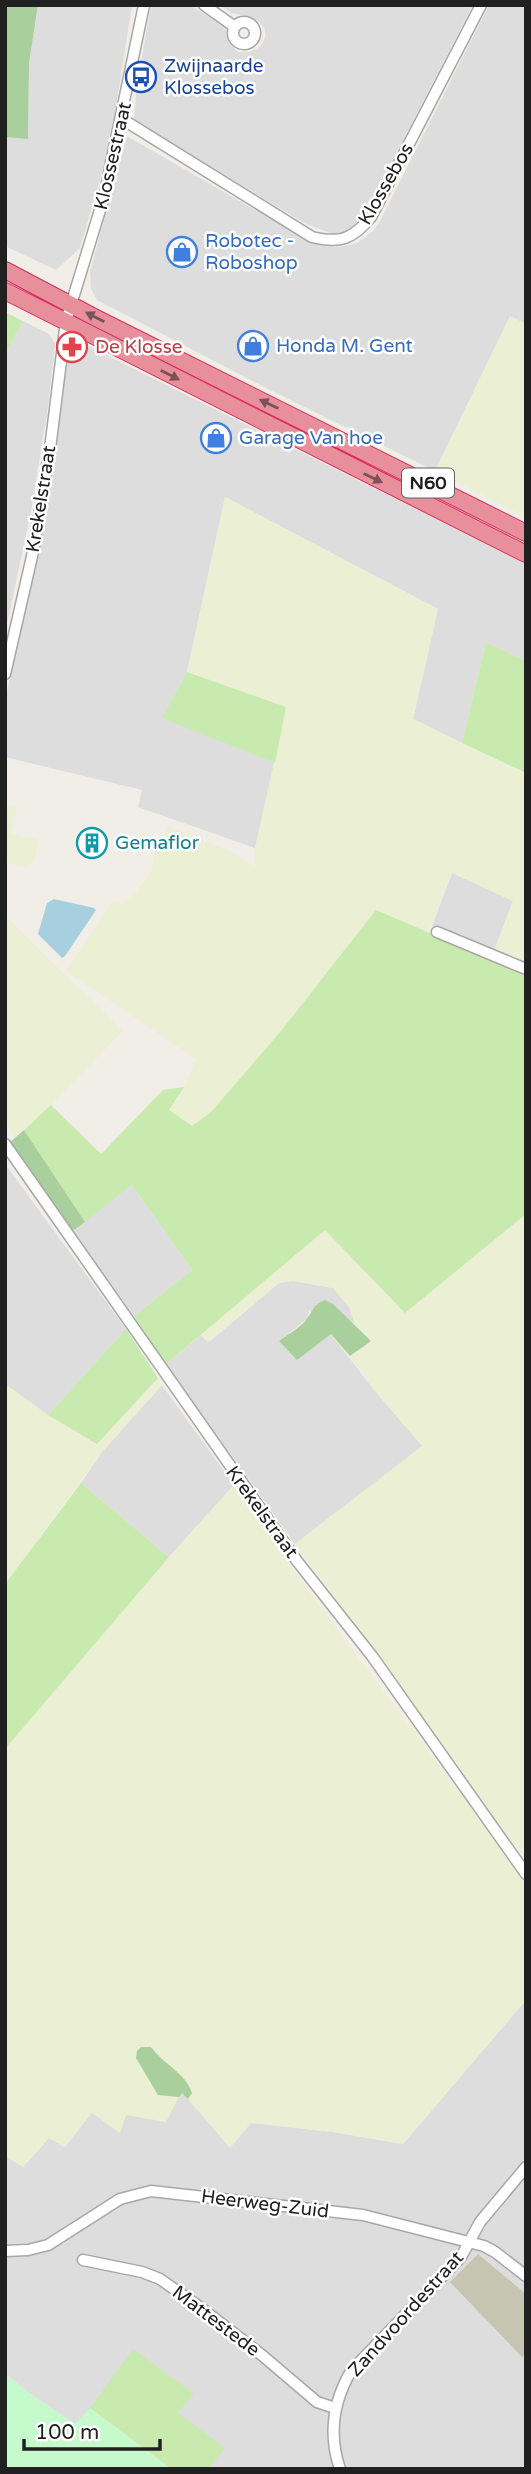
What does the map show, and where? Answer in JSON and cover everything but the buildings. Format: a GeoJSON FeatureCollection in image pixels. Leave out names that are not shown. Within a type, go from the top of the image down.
{"type":"FeatureCollection","features":[{"type":"Feature","properties":{"kind":"highway","name":"N60"},"geometry":{"type":"LineString","coordinates":[[5,270],[526,533]]}},
{"type":"Feature","properties":{"kind":"highway","name":"N60"},"geometry":{"type":"LineString","coordinates":[[5,291],[526,554]]}},
{"type":"Feature","properties":{"kind":"street","name":"Klossestraat"},"geometry":{"type":"LineString","coordinates":[[66,321],[104,197],[144,5]]}},
{"type":"Feature","properties":{"kind":"street"},"geometry":{"type":"LineString","coordinates":[[204,5],[235,27]]}},
{"type":"Feature","properties":{"kind":"street","name":"Klossebos"},"geometry":{"type":"LineString","coordinates":[[122,119],[312,237],[328,241],[345,239],[360,231],[371,217],[481,5]]}},
{"type":"Feature","properties":{"kind":"street","name":"Krekelstraat"},"geometry":{"type":"LineString","coordinates":[[5,674],[35,540],[66,321]]}},
{"type":"Feature","properties":{"kind":"street"},"geometry":{"type":"LineString","coordinates":[[437,932],[526,969]]}},
{"type":"Feature","properties":{"kind":"street","name":"Krekelstraat"},"geometry":{"type":"LineString","coordinates":[[5,1144],[297,1561],[372,1656],[526,1874]]}},
{"type":"Feature","properties":{"kind":"street","name":"Zandvoordestraat"},"geometry":{"type":"LineString","coordinates":[[340,2469],[334,2446],[333,2418],[342,2386],[351,2371],[451,2267],[471,2242],[480,2222],[526,2167]]}},
{"type":"Feature","properties":{"kind":"street","name":"Heerweg-Zuid"},"geometry":{"type":"LineString","coordinates":[[5,2251],[28,2250],[48,2245],[120,2199],[151,2191],[363,2215],[471,2242],[495,2252],[526,2276]]}},
{"type":"Feature","properties":{"kind":"street","name":"Mattestede"},"geometry":{"type":"LineString","coordinates":[[83,2260],[160,2279],[263,2356],[317,2402],[335,2408]]}},
{"type":"Feature","properties":{"kind":"shaded area"},"geometry":{"type":"Polygon","coordinates":[[[38,5],[132,5],[110,145],[80,248],[56,270],[5,246],[5,137],[28,138],[29,63],[38,5]]]}},
{"type":"Feature","properties":{"kind":"shaded area"},"geometry":{"type":"Polygon","coordinates":[[[151,5],[190,5],[225,27],[228,42],[238,52],[250,52],[260,47],[265,38],[265,29],[251,17],[231,13],[220,5],[473,5],[361,221],[348,231],[333,234],[304,223],[134,120],[137,85],[151,5]]]}},
{"type":"Feature","properties":{"kind":"shaded area"},"geometry":{"type":"Polygon","coordinates":[[[489,5],[526,5],[526,324],[510,317],[435,471],[270,390],[97,300],[91,289],[90,272],[127,136],[310,242],[340,247],[357,243],[379,223],[489,5]]]}},
{"type":"Feature","properties":{"kind":"shaded area"},"geometry":{"type":"Polygon","coordinates":[[[510,316],[526,324],[526,517],[435,471],[510,316]]]}},
{"type":"Feature","properties":{"kind":"shaded area"},"geometry":{"type":"Polygon","coordinates":[[[23,321],[49,334],[55,344],[32,506],[5,634],[5,355],[23,321]]]}},
{"type":"Feature","properties":{"kind":"shaded area"},"geometry":{"type":"Polygon","coordinates":[[[70,342],[92,348],[526,564],[526,661],[486,642],[462,743],[413,719],[438,609],[225,497],[187,672],[163,717],[275,763],[255,848],[138,807],[142,790],[5,757],[5,699],[28,602],[67,344],[70,342]]]}},
{"type":"Feature","properties":{"kind":"shaded area"},"geometry":{"type":"Polygon","coordinates":[[[225,497],[438,609],[413,719],[526,774],[526,964],[494,951],[513,901],[452,873],[428,933],[376,911],[281,1031],[211,1112],[192,1126],[169,1110],[184,1087],[196,1059],[66,971],[112,903],[122,904],[135,893],[151,872],[155,848],[169,827],[230,851],[255,867],[255,848],[286,708],[187,672],[225,497]]]}},
{"type":"Feature","properties":{"kind":"shaded area"},"geometry":{"type":"Polygon","coordinates":[[[5,806],[17,808],[10,833],[39,840],[34,861],[24,867],[5,862],[5,806]]]}},
{"type":"Feature","properties":{"kind":"shaded area"},"geometry":{"type":"Polygon","coordinates":[[[452,873],[513,901],[494,951],[432,926],[452,873]]]}},
{"type":"Feature","properties":{"kind":"shaded area"},"geometry":{"type":"Polygon","coordinates":[[[5,916],[123,1031],[51,1105],[15,1137],[5,1121],[5,916]]]}},
{"type":"Feature","properties":{"kind":"shaded area"},"geometry":{"type":"Polygon","coordinates":[[[5,1164],[126,1329],[48,1415],[5,1384],[5,1164]]]}},
{"type":"Feature","properties":{"kind":"shaded area"},"geometry":{"type":"Polygon","coordinates":[[[132,1185],[192,1270],[134,1316],[71,1232],[132,1185]]]}},
{"type":"Feature","properties":{"kind":"shaded area"},"geometry":{"type":"Polygon","coordinates":[[[526,1214],[526,1845],[519,1850],[295,1544],[422,1446],[374,1390],[350,1356],[371,1340],[355,1324],[349,1307],[333,1288],[293,1281],[278,1283],[208,1342],[201,1335],[325,1229],[405,1313],[526,1214]]]}},
{"type":"Feature","properties":{"kind":"shaded area"},"geometry":{"type":"Polygon","coordinates":[[[293,1281],[333,1288],[349,1307],[355,1324],[348,1319],[309,1311],[307,1319],[279,1341],[331,1334],[374,1390],[423,1446],[295,1544],[166,1364],[201,1335],[209,1342],[279,1283],[293,1281]]]}},
{"type":"Feature","properties":{"kind":"shaded area"},"geometry":{"type":"Polygon","coordinates":[[[158,1378],[162,1385],[102,1452],[5,1584],[5,1384],[48,1415],[97,1444],[158,1378]]]}},
{"type":"Feature","properties":{"kind":"shaded area"},"geometry":{"type":"Polygon","coordinates":[[[162,1385],[234,1485],[169,1557],[81,1483],[102,1452],[162,1385]]]}},
{"type":"Feature","properties":{"kind":"shaded area"},"geometry":{"type":"Polygon","coordinates":[[[234,1485],[288,1563],[526,1882],[526,2000],[403,2144],[333,2132],[251,2123],[230,2148],[188,2099],[192,2093],[188,2083],[163,2062],[151,2047],[158,2095],[179,2097],[166,2122],[126,2115],[120,2133],[92,2113],[64,2147],[49,2138],[23,2167],[5,2156],[5,1749],[234,1485]]]}},
{"type":"Feature","properties":{"kind":"shaded area"},"geometry":{"type":"Polygon","coordinates":[[[526,2000],[526,2469],[171,2469],[91,2408],[75,2424],[5,2374],[5,2156],[23,2167],[49,2138],[65,2147],[92,2112],[120,2132],[126,2115],[182,2092],[230,2147],[251,2123],[333,2132],[403,2144],[526,2000]]]}},
{"type":"Feature","properties":{"kind":"shaded area"},"geometry":{"type":"Polygon","coordinates":[[[478,2254],[526,2294],[526,2353],[522,2357],[450,2282],[478,2254]]]}},
{"type":"Feature","properties":{"kind":"green space"},"geometry":{"type":"Polygon","coordinates":[[[5,5],[38,5],[29,63],[28,139],[5,137],[5,5]]]}},
{"type":"Feature","properties":{"kind":"green space"},"geometry":{"type":"Polygon","coordinates":[[[5,312],[23,321],[5,355],[5,312]]]}},
{"type":"Feature","properties":{"kind":"green space"},"geometry":{"type":"Polygon","coordinates":[[[486,642],[526,661],[526,773],[462,743],[486,642]]]}},
{"type":"Feature","properties":{"kind":"green space"},"geometry":{"type":"Polygon","coordinates":[[[187,672],[286,707],[275,763],[162,718],[187,672]]]}},
{"type":"Feature","properties":{"kind":"green space"},"geometry":{"type":"Polygon","coordinates":[[[376,910],[526,974],[526,1214],[405,1313],[325,1230],[166,1364],[134,1316],[192,1270],[132,1185],[85,1222],[24,1130],[51,1105],[101,1154],[163,1090],[184,1087],[169,1110],[192,1126],[211,1112],[281,1031],[376,910]]]}},
{"type":"Feature","properties":{"kind":"green space"},"geometry":{"type":"Polygon","coordinates":[[[24,1130],[85,1222],[71,1232],[10,1142],[24,1130]]]}},
{"type":"Feature","properties":{"kind":"green space"},"geometry":{"type":"Polygon","coordinates":[[[325,1300],[333,1304],[371,1341],[350,1356],[331,1334],[297,1360],[279,1341],[300,1326],[316,1306],[325,1300]]]}},
{"type":"Feature","properties":{"kind":"green space"},"geometry":{"type":"Polygon","coordinates":[[[126,1329],[158,1378],[97,1444],[48,1415],[126,1329]]]}},
{"type":"Feature","properties":{"kind":"green space"},"geometry":{"type":"Polygon","coordinates":[[[81,1483],[169,1557],[5,1749],[5,1584],[81,1483]]]}},
{"type":"Feature","properties":{"kind":"green space"},"geometry":{"type":"Polygon","coordinates":[[[141,2047],[151,2047],[180,2074],[192,2093],[188,2099],[182,2093],[179,2097],[158,2095],[136,2058],[141,2047]]]}},
{"type":"Feature","properties":{"kind":"green space"},"geometry":{"type":"Polygon","coordinates":[[[133,2349],[194,2393],[178,2413],[225,2448],[208,2469],[171,2469],[90,2408],[133,2349]]]}},
{"type":"Feature","properties":{"kind":"green space"},"geometry":{"type":"Polygon","coordinates":[[[5,2374],[75,2424],[90,2408],[171,2469],[5,2469],[5,2374]]]}},
{"type":"Feature","properties":{"kind":"water"},"geometry":{"type":"Polygon","coordinates":[[[54,899],[96,910],[62,958],[38,934],[47,903],[54,899]]]}},
{"type":"Feature","properties":{"kind":"place","name":"Zwijnaarde Klossebos"},"geometry":{"type":"Point","coordinates":[141,77]}},
{"type":"Feature","properties":{"kind":"place","name":"Robotec - Roboshop"},"geometry":{"type":"Point","coordinates":[182,252]}},
{"type":"Feature","properties":{"kind":"place","name":"Honda M. Gent"},"geometry":{"type":"Point","coordinates":[253,346]}},
{"type":"Feature","properties":{"kind":"place","name":"De Klosse"},"geometry":{"type":"Point","coordinates":[72,347]}},
{"type":"Feature","properties":{"kind":"place","name":"Garage Van hoe"},"geometry":{"type":"Point","coordinates":[216,438]}},
{"type":"Feature","properties":{"kind":"place","name":"Gemaflor"},"geometry":{"type":"Point","coordinates":[92,843]}}]}
